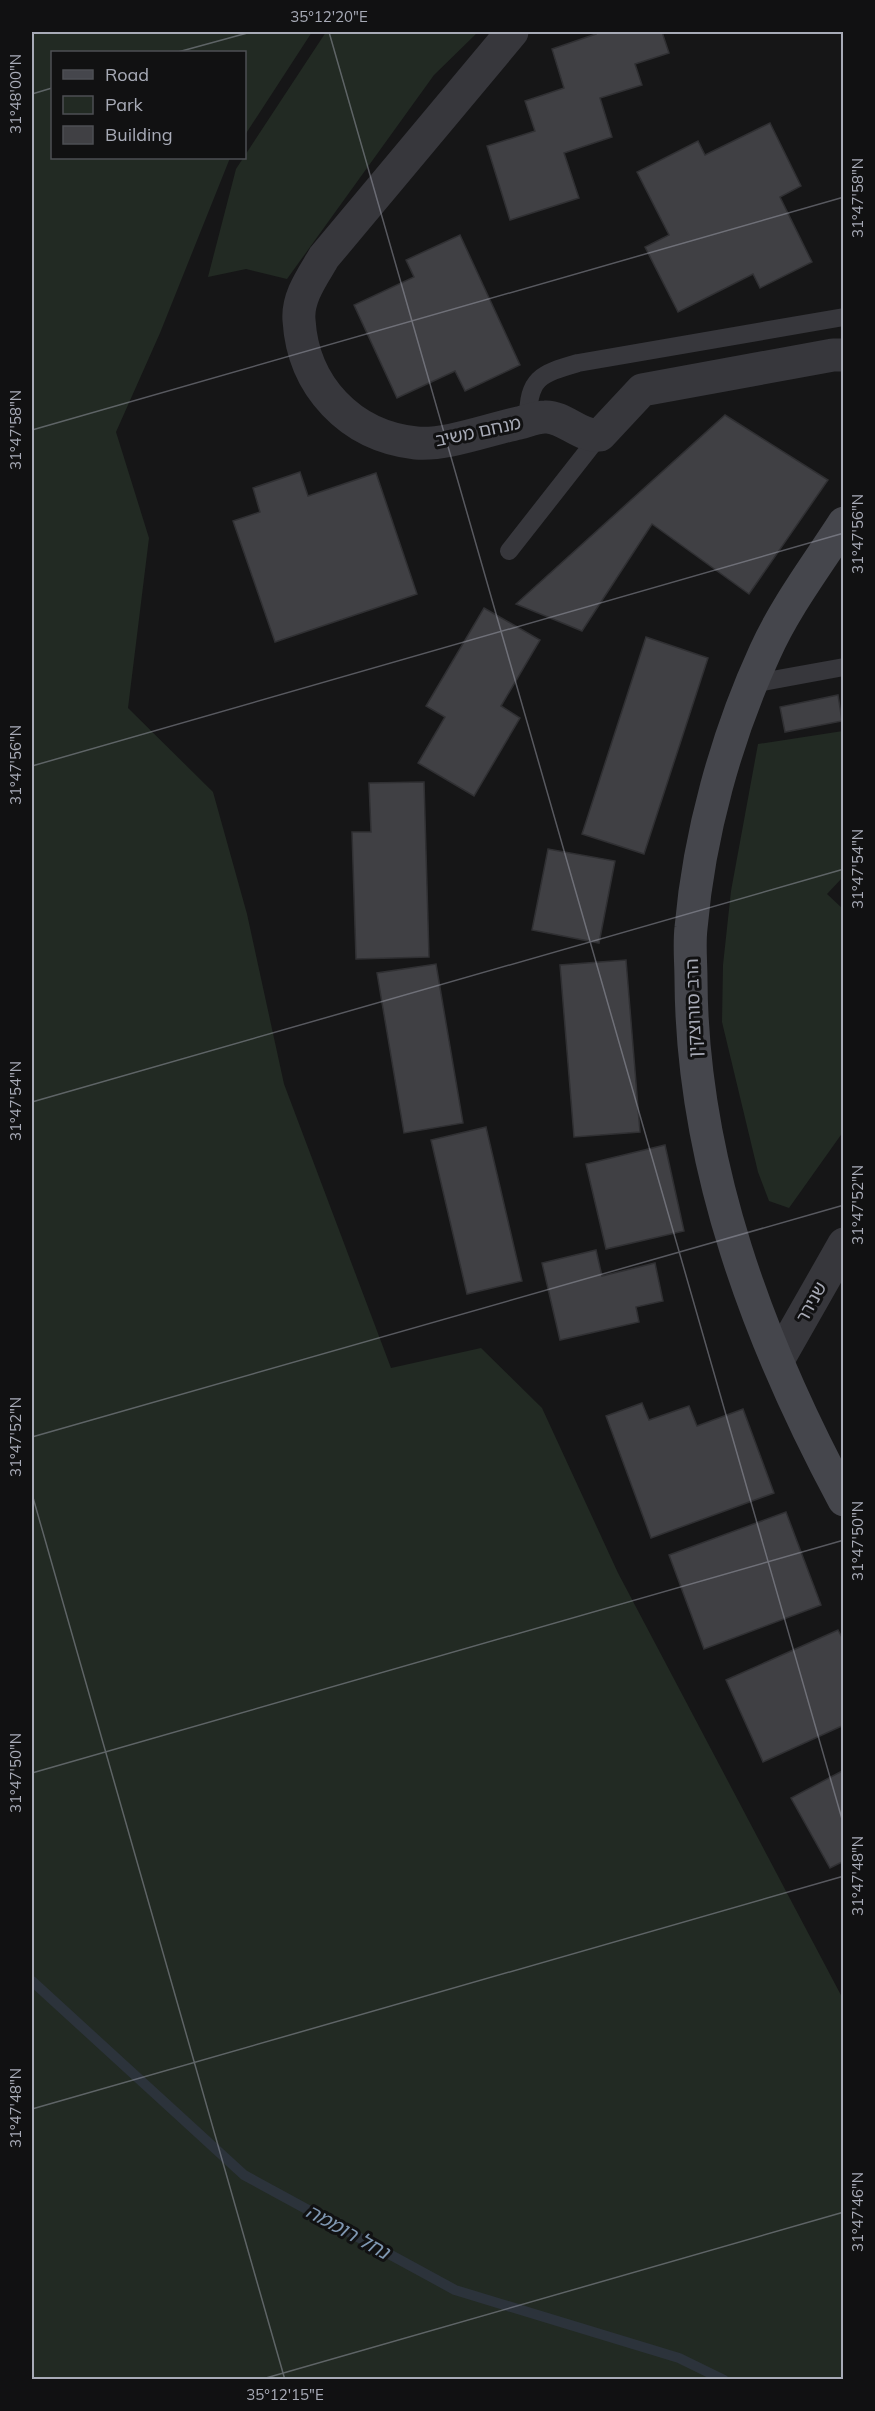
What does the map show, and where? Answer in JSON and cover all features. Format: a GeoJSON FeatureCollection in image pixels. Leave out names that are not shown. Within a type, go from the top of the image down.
{"type":"FeatureCollection","features":[{"type":"Feature","properties":{"kind":"street","name":"מנחם משיב"},"geometry":{"type":"LineString","coordinates":[[512,32],[324,257],[304,290],[298,318],[306,354],[322,392],[346,416],[379,434],[417,444],[441,441],[547,416],[591,437],[600,435]]}},
{"type":"Feature","properties":{"kind":"street"},"geometry":{"type":"LineString","coordinates":[[600,435],[642,390],[843,355]]}},
{"type":"Feature","properties":{"kind":"street","name":"הרב סורוצקין"},"geometry":{"type":"LineString","coordinates":[[843,523],[766,650],[751,684],[732,735],[701,863],[691,928],[691,1012],[696,1077],[717,1190],[748,1289],[816,1448],[843,1500]]}},
{"type":"Feature","properties":{"kind":"street","name":"שנירר"},"geometry":{"type":"LineString","coordinates":[[778,1360],[843,1244]]}},
{"type":"Feature","properties":{"kind":"lane"},"geometry":{"type":"LineString","coordinates":[[528,420],[528,397],[535,381],[553,370],[578,363],[843,317]]}},
{"type":"Feature","properties":{"kind":"lane"},"geometry":{"type":"LineString","coordinates":[[509,551],[600,435]]}},
{"type":"Feature","properties":{"kind":"lane"},"geometry":{"type":"LineString","coordinates":[[751,684],[843,667]]}},
{"type":"Feature","properties":{"kind":"green space"},"geometry":{"type":"Polygon","coordinates":[[[32,32],[312,32],[246,133],[246,51],[51,51],[51,159],[230,159],[160,333],[116,432],[149,538],[128,708],[213,792],[247,914],[284,1084],[391,1368],[481,1348],[542,1408],[618,1573],[843,1999],[843,2379],[32,2379],[32,32]]]}},
{"type":"Feature","properties":{"kind":"green space"},"geometry":{"type":"Polygon","coordinates":[[[326,32],[478,32],[434,75],[287,279],[246,269],[208,277],[236,169],[243,159],[246,159],[246,154],[326,32]]]}},
{"type":"Feature","properties":{"kind":"green space"},"geometry":{"type":"Polygon","coordinates":[[[843,731],[843,877],[827,894],[843,909],[843,1132],[789,1208],[769,1201],[758,1172],[722,1022],[723,965],[731,891],[758,744],[843,731]]]}},
{"type":"Feature","properties":{"kind":"building"},"geometry":{"type":"Polygon","coordinates":[[[595,32],[662,32],[669,53],[635,64],[642,85],[600,98],[612,137],[564,153],[579,198],[510,220],[487,146],[535,131],[525,101],[564,88],[552,49],[596,34],[595,32]]]}},
{"type":"Feature","properties":{"kind":"building"},"geometry":{"type":"Polygon","coordinates":[[[770,123],[801,186],[780,197],[812,262],[760,288],[753,274],[678,312],[645,247],[669,235],[637,172],[698,141],[705,155],[770,123]]]}},
{"type":"Feature","properties":{"kind":"building"},"geometry":{"type":"Polygon","coordinates":[[[460,235],[520,365],[465,391],[455,371],[397,398],[354,305],[414,277],[406,260],[460,235]]]}},
{"type":"Feature","properties":{"kind":"building"},"geometry":{"type":"Polygon","coordinates":[[[725,415],[828,480],[749,594],[652,524],[582,631],[516,604],[725,415]]]}},
{"type":"Feature","properties":{"kind":"building"},"geometry":{"type":"Polygon","coordinates":[[[300,472],[308,496],[376,473],[417,594],[275,642],[233,521],[260,512],[253,488],[300,472]]]}},
{"type":"Feature","properties":{"kind":"building"},"geometry":{"type":"Polygon","coordinates":[[[484,608],[540,640],[501,706],[520,718],[474,796],[418,763],[445,717],[426,706],[484,608]]]}},
{"type":"Feature","properties":{"kind":"building"},"geometry":{"type":"Polygon","coordinates":[[[646,637],[708,658],[644,854],[582,834],[646,637]]]}},
{"type":"Feature","properties":{"kind":"building"},"geometry":{"type":"Polygon","coordinates":[[[838,695],[842,721],[785,732],[780,707],[838,695]]]}},
{"type":"Feature","properties":{"kind":"building"},"geometry":{"type":"Polygon","coordinates":[[[424,782],[429,957],[356,959],[352,832],[371,832],[369,783],[424,782]]]}},
{"type":"Feature","properties":{"kind":"building"},"geometry":{"type":"Polygon","coordinates":[[[548,849],[615,861],[599,943],[532,930],[548,849]]]}},
{"type":"Feature","properties":{"kind":"building"},"geometry":{"type":"Polygon","coordinates":[[[626,960],[640,1132],[574,1137],[560,965],[626,960]]]}},
{"type":"Feature","properties":{"kind":"building"},"geometry":{"type":"Polygon","coordinates":[[[436,964],[463,1123],[404,1133],[377,973],[436,964]]]}},
{"type":"Feature","properties":{"kind":"building"},"geometry":{"type":"Polygon","coordinates":[[[486,1127],[522,1281],[467,1294],[431,1140],[486,1127]]]}},
{"type":"Feature","properties":{"kind":"building"},"geometry":{"type":"Polygon","coordinates":[[[665,1145],[684,1231],[606,1249],[586,1164],[665,1145]]]}},
{"type":"Feature","properties":{"kind":"building"},"geometry":{"type":"Polygon","coordinates":[[[596,1250],[602,1276],[655,1263],[663,1301],[636,1307],[639,1322],[560,1340],[542,1263],[596,1250]]]}},
{"type":"Feature","properties":{"kind":"building"},"geometry":{"type":"Polygon","coordinates":[[[642,1403],[649,1420],[689,1406],[697,1426],[743,1409],[774,1493],[651,1538],[606,1416],[642,1403]]]}},
{"type":"Feature","properties":{"kind":"building"},"geometry":{"type":"Polygon","coordinates":[[[786,1512],[821,1605],[704,1649],[669,1555],[786,1512]]]}},
{"type":"Feature","properties":{"kind":"building"},"geometry":{"type":"Polygon","coordinates":[[[838,1630],[844,1641],[844,1725],[763,1762],[726,1680],[838,1630]]]}},
{"type":"Feature","properties":{"kind":"building"},"geometry":{"type":"Polygon","coordinates":[[[844,1770],[844,1861],[830,1868],[791,1798],[844,1770]]]}},
{"type":"Feature","properties":{"kind":"waterway","name":"נחל רוממה"},"geometry":{"type":"LineString","coordinates":[[32,1981],[244,2175],[455,2290],[679,2358],[724,2380]]}}]}
